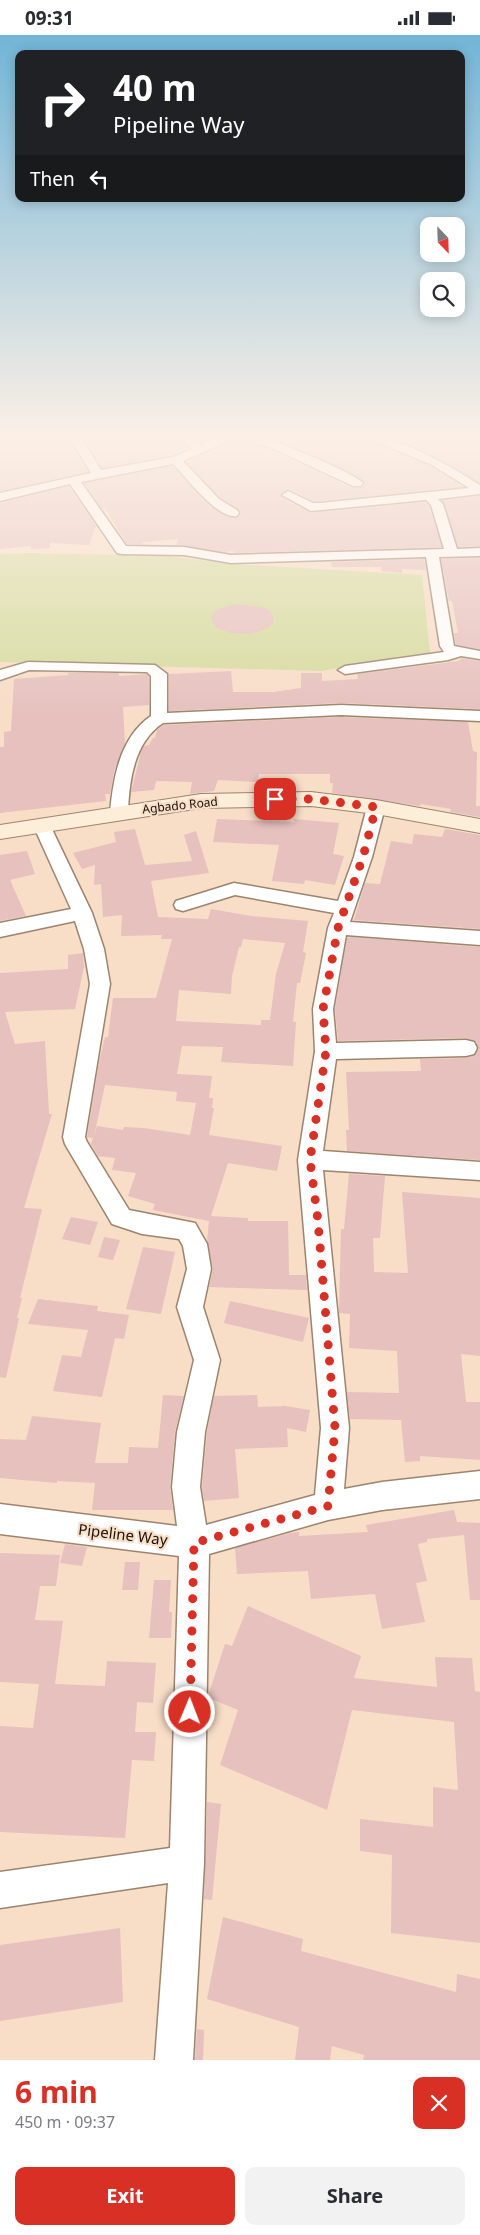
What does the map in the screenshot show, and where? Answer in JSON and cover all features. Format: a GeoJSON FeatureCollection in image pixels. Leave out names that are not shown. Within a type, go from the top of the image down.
{"type":"FeatureCollection","features":[{"type":"Feature","properties":{"kind":"main road","name":"Agbado Road"},"geometry":{"type":"LineString","coordinates":[[0,832],[43,827],[201,801],[311,799],[376,807],[480,826]]}},
{"type":"Feature","properties":{"kind":"street"},"geometry":{"type":"LineString","coordinates":[[108,528],[122,550],[184,551],[231,559],[480,552]]}},
{"type":"Feature","properties":{"kind":"street"},"geometry":{"type":"LineString","coordinates":[[444,528],[452,553]]}},
{"type":"Feature","properties":{"kind":"street"},"geometry":{"type":"LineString","coordinates":[[432,553],[446,647],[458,652],[480,655]]}},
{"type":"Feature","properties":{"kind":"street"},"geometry":{"type":"LineString","coordinates":[[345,670],[458,652]]}},
{"type":"Feature","properties":{"kind":"street"},"geometry":{"type":"LineString","coordinates":[[0,675],[28,666],[150,668],[159,675],[159,718]]}},
{"type":"Feature","properties":{"kind":"street"},"geometry":{"type":"LineString","coordinates":[[119,813],[120,787],[127,760],[148,723],[159,718],[341,710],[480,716]]}},
{"type":"Feature","properties":{"kind":"street"},"geometry":{"type":"LineString","coordinates":[[328,1506],[335,1428],[318,1221],[310,1160],[326,1051],[323,1009],[341,918],[363,857],[376,807]]}},
{"type":"Feature","properties":{"kind":"street"},"geometry":{"type":"LineString","coordinates":[[43,827],[82,913],[94,949],[100,984],[74,1137],[76,1144],[121,1217],[142,1224],[186,1230],[195,1244],[199,1269],[190,1307],[208,1360],[191,1432],[186,1487],[194,1543],[187,1863],[174,2060]]}},
{"type":"Feature","properties":{"kind":"street"},"geometry":{"type":"LineString","coordinates":[[182,905],[234,889],[341,918],[480,938]]}},
{"type":"Feature","properties":{"kind":"street"},"geometry":{"type":"LineString","coordinates":[[0,930],[82,913]]}},
{"type":"Feature","properties":{"kind":"street"},"geometry":{"type":"LineString","coordinates":[[326,1051],[466,1048]]}},
{"type":"Feature","properties":{"kind":"street"},"geometry":{"type":"LineString","coordinates":[[310,1160],[480,1171]]}},
{"type":"Feature","properties":{"kind":"street","name":"Pipeline Way"},"geometry":{"type":"LineString","coordinates":[[0,1519],[194,1543],[328,1506],[382,1496],[480,1485]]}},
{"type":"Feature","properties":{"kind":"street"},"geometry":{"type":"LineString","coordinates":[[0,1890],[187,1863]]}},
{"type":"Feature","properties":{"kind":"green space"},"geometry":{"type":"Polygon","coordinates":[[[0,554],[166,556],[232,564],[422,575],[430,653],[321,671],[0,662],[0,554]]]}},
{"type":"Feature","properties":{"kind":"building"},"geometry":{"type":"Polygon","coordinates":[[[0,528],[95,528],[89,545],[50,543],[50,548],[31,549],[31,546],[0,549],[0,528]]]}},
{"type":"Feature","properties":{"kind":"building"},"geometry":{"type":"Polygon","coordinates":[[[117,528],[436,528],[442,547],[235,553],[233,551],[223,552],[176,545],[178,539],[143,542],[143,544],[127,544],[117,528]]]}},
{"type":"Feature","properties":{"kind":"building"},"geometry":{"type":"Polygon","coordinates":[[[452,528],[480,528],[480,546],[458,547],[452,528]]]}},
{"type":"Feature","properties":{"kind":"building"},"geometry":{"type":"Polygon","coordinates":[[[480,558],[480,649],[456,645],[454,633],[458,633],[452,601],[449,601],[441,559],[480,558]]]}},
{"type":"Feature","properties":{"kind":"building"},"geometry":{"type":"Polygon","coordinates":[[[424,559],[426,570],[402,569],[402,573],[381,571],[382,567],[332,567],[331,562],[424,559]]]}},
{"type":"Feature","properties":{"kind":"building"},"geometry":{"type":"Polygon","coordinates":[[[238,604],[266,608],[272,613],[273,623],[268,628],[251,634],[230,633],[215,627],[211,617],[214,612],[220,608],[238,604]]]}},
{"type":"Feature","properties":{"kind":"building"},"geometry":{"type":"Polygon","coordinates":[[[461,658],[480,661],[480,709],[341,703],[169,711],[169,674],[231,671],[233,692],[273,692],[301,688],[301,673],[322,673],[322,681],[358,679],[357,674],[459,661],[461,658]]]}},
{"type":"Feature","properties":{"kind":"building"},"geometry":{"type":"Polygon","coordinates":[[[68,673],[119,673],[119,676],[147,674],[149,677],[149,705],[123,707],[125,744],[114,772],[110,794],[105,794],[106,801],[0,813],[0,747],[4,747],[4,732],[11,731],[14,679],[68,675],[68,673]]]}},
{"type":"Feature","properties":{"kind":"building"},"geometry":{"type":"Polygon","coordinates":[[[341,717],[468,722],[473,751],[477,752],[476,806],[480,806],[480,817],[450,812],[451,809],[421,804],[420,806],[332,793],[333,783],[330,783],[330,774],[259,774],[258,782],[218,780],[214,791],[190,794],[192,782],[156,781],[154,790],[131,792],[141,752],[144,746],[149,745],[153,738],[155,738],[157,730],[164,725],[341,717]]]}},
{"type":"Feature","properties":{"kind":"building"},"geometry":{"type":"Polygon","coordinates":[[[217,819],[294,822],[294,819],[339,823],[333,854],[344,856],[335,885],[305,880],[304,884],[272,881],[279,845],[213,842],[217,819]]]}},
{"type":"Feature","properties":{"kind":"building"},"geometry":{"type":"Polygon","coordinates":[[[135,829],[145,865],[192,861],[184,835],[196,831],[209,873],[151,881],[158,917],[208,919],[211,909],[251,916],[308,921],[303,952],[306,953],[300,983],[297,983],[293,1022],[296,1022],[293,1066],[221,1062],[223,1047],[182,1046],[177,1074],[212,1076],[209,1098],[213,1098],[212,1108],[214,1108],[209,1135],[282,1146],[277,1171],[228,1163],[211,1216],[248,1218],[248,1221],[288,1221],[289,1275],[306,1275],[307,1290],[209,1287],[213,1269],[207,1241],[209,1221],[153,1210],[155,1204],[128,1196],[136,1173],[112,1170],[115,1158],[98,1156],[91,1144],[93,1138],[87,1137],[99,1062],[105,1037],[108,1037],[113,998],[156,998],[172,939],[161,939],[162,935],[121,936],[122,915],[103,917],[101,884],[94,885],[95,865],[82,869],[73,853],[116,842],[114,832],[135,829]],[[243,939],[241,947],[239,947],[232,976],[231,994],[179,990],[176,1021],[261,1025],[261,1020],[270,1020],[276,974],[285,943],[243,939]],[[105,1085],[94,1136],[97,1126],[123,1130],[124,1127],[144,1128],[190,1135],[196,1103],[176,1101],[177,1092],[105,1085]]]}},
{"type":"Feature","properties":{"kind":"building"},"geometry":{"type":"Polygon","coordinates":[[[445,829],[480,835],[480,929],[354,920],[365,883],[380,884],[391,841],[412,844],[414,834],[442,837],[445,829]]]}},
{"type":"Feature","properties":{"kind":"building"},"geometry":{"type":"Polygon","coordinates":[[[27,851],[35,874],[10,880],[26,916],[0,921],[0,855],[27,851]]]}},
{"type":"Feature","properties":{"kind":"building"},"geometry":{"type":"Polygon","coordinates":[[[347,938],[480,947],[480,1160],[347,1151],[346,1130],[349,1130],[346,1072],[421,1071],[420,1059],[466,1058],[474,1056],[479,1049],[476,1041],[466,1038],[338,1041],[335,1009],[347,938]]]}},
{"type":"Feature","properties":{"kind":"building"},"geometry":{"type":"Polygon","coordinates":[[[83,953],[84,967],[75,1009],[5,1012],[15,1044],[45,1041],[49,1114],[52,1114],[24,1208],[42,1209],[20,1298],[22,1298],[17,1318],[19,1318],[6,1378],[0,1377],[0,973],[68,969],[68,955],[83,953]]]}},
{"type":"Feature","properties":{"kind":"building"},"geometry":{"type":"Polygon","coordinates":[[[349,1174],[385,1176],[380,1238],[373,1238],[374,1272],[408,1273],[402,1192],[480,1198],[480,1356],[461,1354],[466,1402],[480,1402],[480,1460],[420,1456],[420,1461],[405,1462],[401,1420],[350,1419],[347,1392],[399,1393],[397,1351],[349,1348],[350,1314],[339,1313],[341,1229],[344,1229],[349,1174]]]}},
{"type":"Feature","properties":{"kind":"building"},"geometry":{"type":"Polygon","coordinates":[[[71,1217],[98,1222],[90,1245],[62,1239],[71,1217]]]}},
{"type":"Feature","properties":{"kind":"building"},"geometry":{"type":"Polygon","coordinates":[[[104,1237],[120,1240],[113,1260],[98,1257],[104,1237]]]}},
{"type":"Feature","properties":{"kind":"building"},"geometry":{"type":"Polygon","coordinates":[[[143,1247],[175,1252],[161,1314],[126,1309],[143,1247]]]}},
{"type":"Feature","properties":{"kind":"building"},"geometry":{"type":"Polygon","coordinates":[[[38,1299],[98,1306],[97,1311],[129,1315],[124,1339],[115,1338],[102,1397],[53,1391],[62,1355],[81,1357],[88,1330],[28,1324],[38,1299]]]}},
{"type":"Feature","properties":{"kind":"building"},"geometry":{"type":"Polygon","coordinates":[[[230,1301],[309,1318],[303,1342],[224,1323],[230,1301]]]}},
{"type":"Feature","properties":{"kind":"building"},"geometry":{"type":"Polygon","coordinates":[[[163,1395],[184,1396],[175,1432],[170,1487],[173,1510],[92,1510],[95,1483],[57,1481],[57,1483],[0,1478],[0,1439],[26,1440],[32,1416],[101,1423],[95,1463],[128,1463],[129,1447],[158,1448],[163,1395]]]}},
{"type":"Feature","properties":{"kind":"building"},"geometry":{"type":"Polygon","coordinates":[[[257,1395],[258,1407],[285,1406],[310,1410],[306,1432],[287,1428],[288,1447],[235,1449],[239,1498],[204,1501],[202,1487],[207,1432],[214,1396],[257,1395]]]}},
{"type":"Feature","properties":{"kind":"building"},"geometry":{"type":"Polygon","coordinates":[[[454,1510],[457,1522],[480,1523],[480,1600],[470,1600],[464,1535],[427,1539],[427,1542],[418,1544],[427,1581],[416,1583],[425,1622],[382,1629],[375,1594],[311,1599],[308,1571],[237,1574],[235,1548],[290,1533],[299,1532],[299,1536],[368,1532],[366,1525],[454,1510]]]}},
{"type":"Feature","properties":{"kind":"building"},"geometry":{"type":"Polygon","coordinates":[[[65,1544],[87,1547],[82,1566],[60,1563],[65,1544]]]}},
{"type":"Feature","properties":{"kind":"building"},"geometry":{"type":"Polygon","coordinates":[[[0,1553],[60,1555],[56,1586],[40,1586],[35,1620],[63,1621],[55,1684],[105,1686],[107,1661],[156,1663],[153,1703],[137,1702],[135,1732],[156,1732],[154,1761],[132,1760],[125,1838],[0,1832],[0,1726],[33,1728],[39,1684],[0,1682],[0,1553]]]}},
{"type":"Feature","properties":{"kind":"building"},"geometry":{"type":"Polygon","coordinates":[[[125,1562],[140,1562],[138,1590],[122,1590],[125,1562]]]}},
{"type":"Feature","properties":{"kind":"building"},"geometry":{"type":"Polygon","coordinates":[[[154,1580],[171,1580],[169,1612],[172,1612],[171,1638],[149,1638],[154,1580]]]}},
{"type":"Feature","properties":{"kind":"building"},"geometry":{"type":"Polygon","coordinates":[[[248,1606],[361,1656],[354,1678],[437,1687],[435,1657],[472,1658],[475,1691],[480,1692],[480,1943],[391,1933],[392,1855],[360,1851],[360,1819],[433,1827],[433,1787],[458,1790],[454,1722],[352,1710],[327,1810],[220,1765],[238,1710],[209,1698],[209,1693],[225,1644],[232,1646],[248,1606]]]}},
{"type":"Feature","properties":{"kind":"building"},"geometry":{"type":"Polygon","coordinates":[[[207,1802],[221,1804],[212,1900],[204,1899],[207,1802]]]}},
{"type":"Feature","properties":{"kind":"building"},"geometry":{"type":"Polygon","coordinates":[[[223,1917],[303,1939],[301,1951],[456,1992],[457,1974],[480,1979],[480,2060],[363,2060],[364,2055],[332,2046],[330,2060],[295,2060],[299,2027],[207,1999],[223,1917]]]}},
{"type":"Feature","properties":{"kind":"building"},"geometry":{"type":"Polygon","coordinates":[[[120,1928],[123,2002],[0,2021],[0,1945],[120,1928]]]}},
{"type":"Feature","properties":{"kind":"building"},"geometry":{"type":"Polygon","coordinates":[[[197,2029],[204,2030],[203,2060],[195,2060],[197,2029]]]}},
{"type":"Feature","properties":{"kind":"route"},"geometry":{"type":"LineString","coordinates":[[190,1712],[194,1543],[328,1506],[335,1428],[318,1221],[310,1160],[326,1051],[323,1009],[338,928],[363,857],[376,807],[311,799],[275,799]]}}]}
